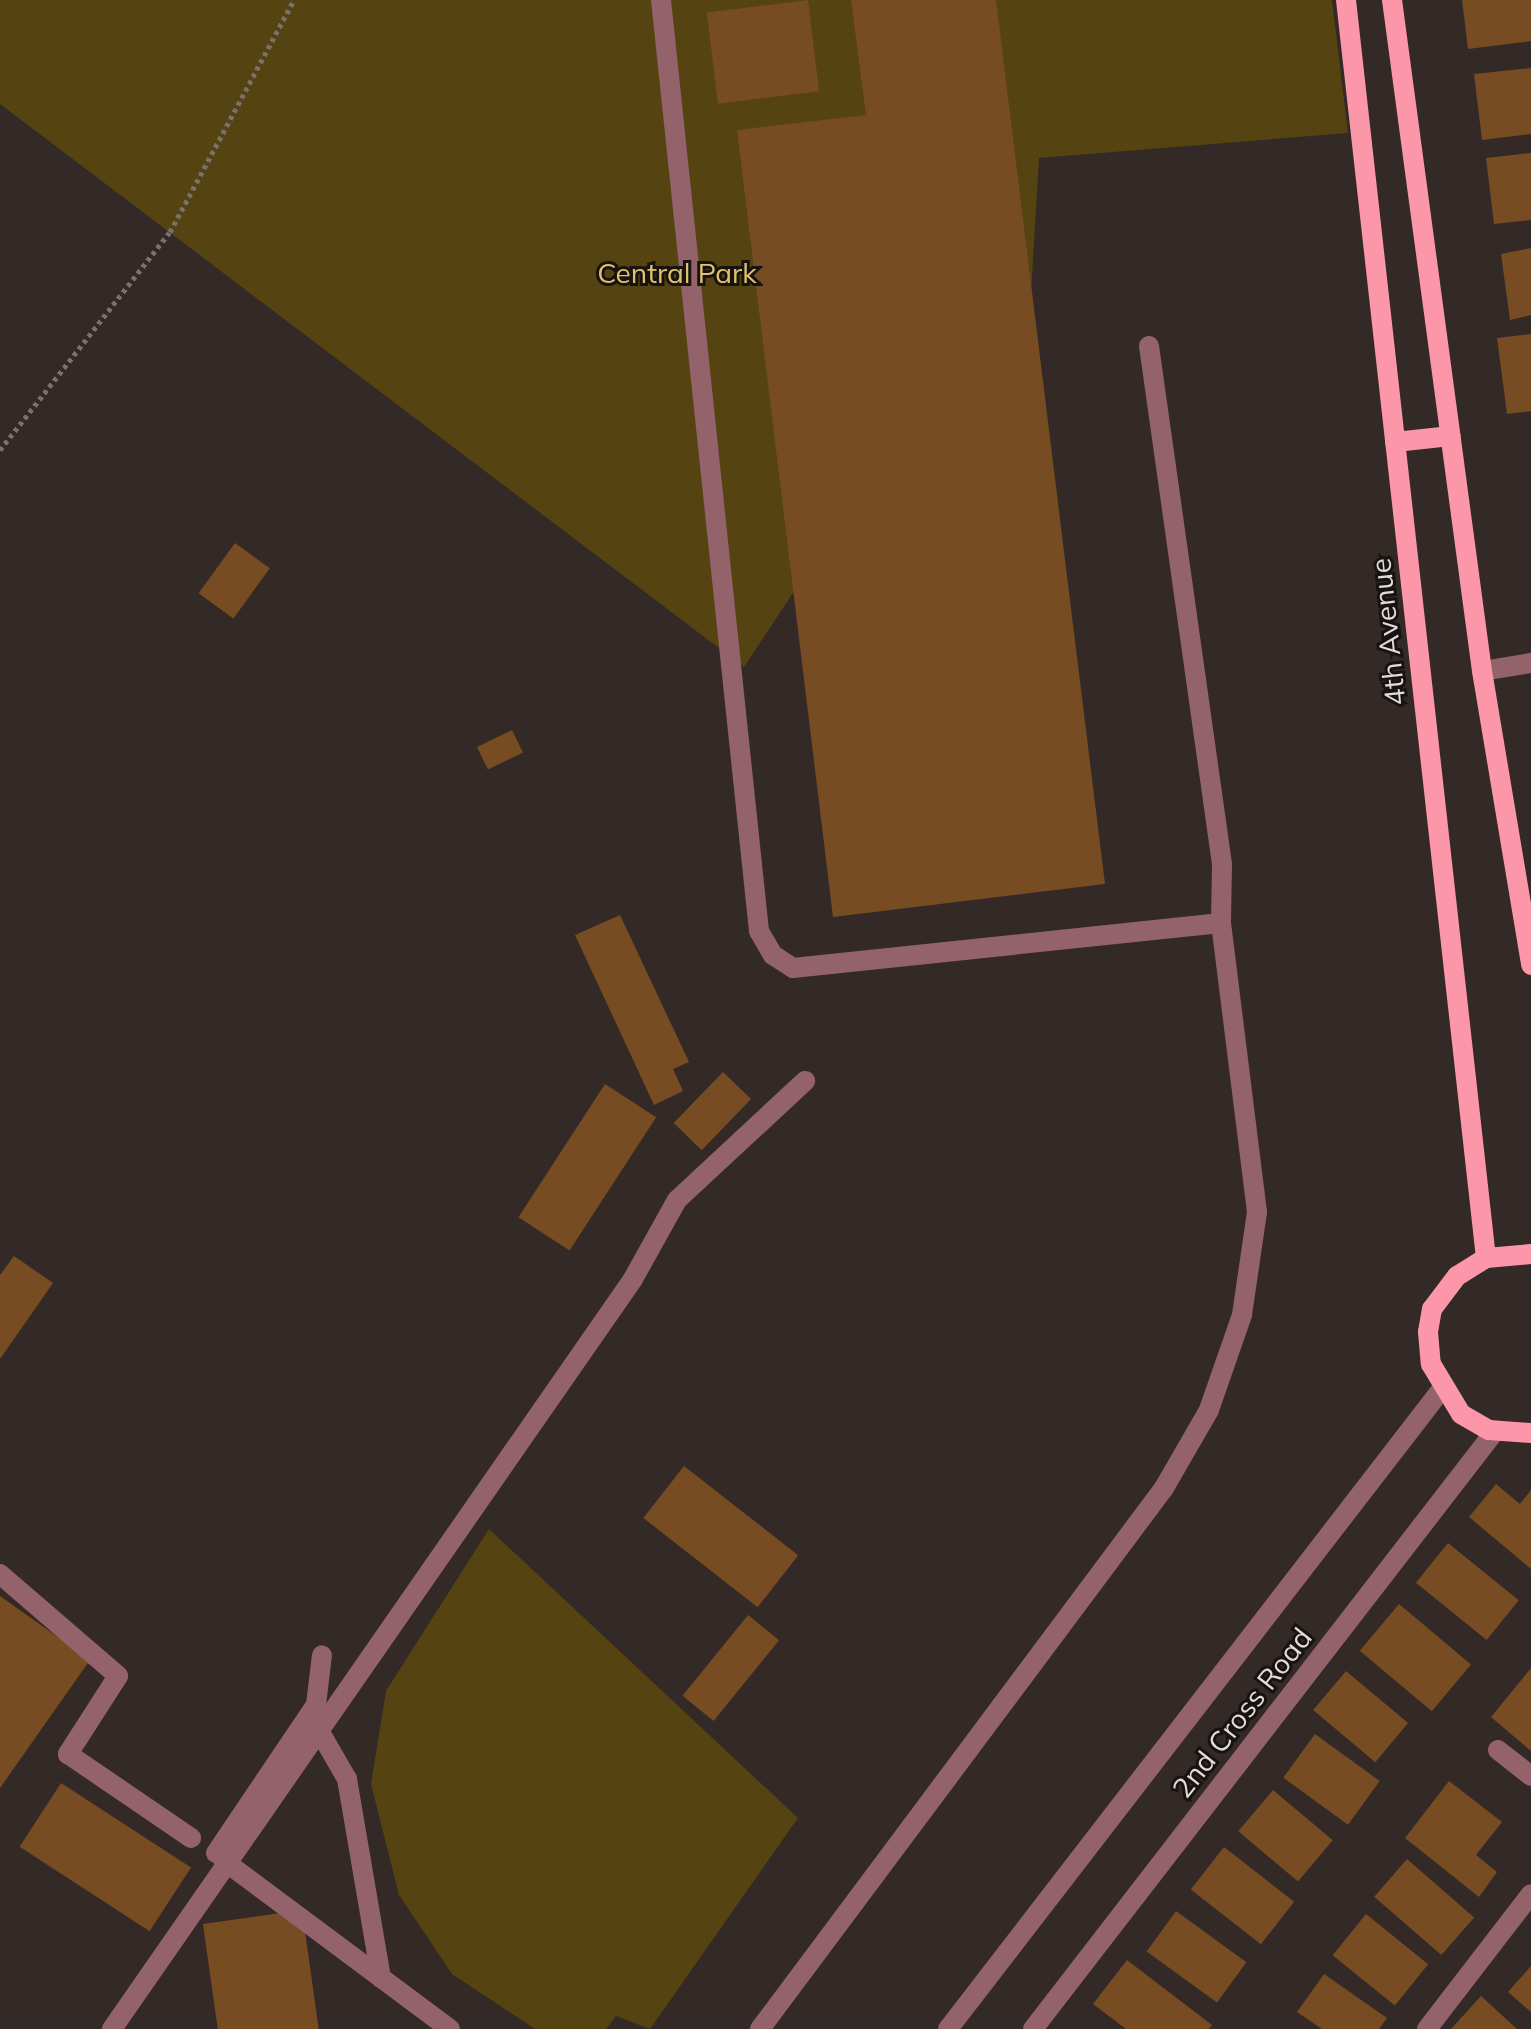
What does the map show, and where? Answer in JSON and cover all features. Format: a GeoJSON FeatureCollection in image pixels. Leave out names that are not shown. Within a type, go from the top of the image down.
{"type":"FeatureCollection","features":[{"type":"Feature","properties":{"kind":"main road","name":"4th Avenue"},"geometry":{"type":"LineString","coordinates":[[1346,0],[1486,1258]]}},
{"type":"Feature","properties":{"kind":"main road"},"geometry":{"type":"LineString","coordinates":[[1392,0],[1482,671],[1531,965]]}},
{"type":"Feature","properties":{"kind":"main road"},"geometry":{"type":"LineString","coordinates":[[1395,442],[1451,436]]}},
{"type":"Feature","properties":{"kind":"main road"},"geometry":{"type":"LineString","coordinates":[[1531,1254],[1486,1258],[1457,1276],[1432,1309],[1431,1364],[1441,1390],[1461,1414],[1495,1431],[1531,1433]]}},
{"type":"Feature","properties":{"kind":"street"},"geometry":{"type":"LineString","coordinates":[[661,0],[759,931],[773,955],[793,968],[1221,923]]}},
{"type":"Feature","properties":{"kind":"street"},"geometry":{"type":"LineString","coordinates":[[760,2029],[1164,1488],[1209,1410],[1242,1315],[1257,1212],[1221,923],[1222,864],[1149,346]]}},
{"type":"Feature","properties":{"kind":"street"},"geometry":{"type":"LineString","coordinates":[[1482,671],[1531,663]]}},
{"type":"Feature","properties":{"kind":"street"},"geometry":{"type":"LineString","coordinates":[[112,2029],[224,1861],[321,1734],[633,1279],[677,1200],[805,1081]]}},
{"type":"Feature","properties":{"kind":"street"},"geometry":{"type":"LineString","coordinates":[[948,2029],[1441,1390]]}},
{"type":"Feature","properties":{"kind":"street","name":"2nd Cross Road"},"geometry":{"type":"LineString","coordinates":[[1033,2029],[1495,1431]]}},
{"type":"Feature","properties":{"kind":"street"},"geometry":{"type":"LineString","coordinates":[[0,1574],[118,1676],[68,1754],[191,1838]]}},
{"type":"Feature","properties":{"kind":"street"},"geometry":{"type":"LineString","coordinates":[[96,2029],[316,1705],[322,1655]]}},
{"type":"Feature","properties":{"kind":"street"},"geometry":{"type":"LineString","coordinates":[[321,1734],[347,1779],[381,1978]]}},
{"type":"Feature","properties":{"kind":"street"},"geometry":{"type":"LineString","coordinates":[[1498,1750],[1531,1776]]}},
{"type":"Feature","properties":{"kind":"street"},"geometry":{"type":"LineString","coordinates":[[224,1861],[450,2029]]}},
{"type":"Feature","properties":{"kind":"street"},"geometry":{"type":"LineString","coordinates":[[1427,2029],[1531,1894]]}},
{"type":"Feature","properties":{"kind":"path"},"geometry":{"type":"LineString","coordinates":[[0,450],[170,232],[294,0]]}},
{"type":"Feature","properties":{"kind":"green space","name":"Central Park"},"geometry":{"type":"Polygon","coordinates":[[[0,0],[1332,0],[1348,133],[1039,158],[1024,413],[895,439],[744,667],[0,104],[0,0]]]}},
{"type":"Feature","properties":{"kind":"green space"},"geometry":{"type":"Polygon","coordinates":[[[489,1529],[798,1818],[650,2029],[616,2016],[606,2029],[535,2029],[452,1974],[399,1895],[371,1784],[386,1691],[489,1529]]]}},
{"type":"Feature","properties":{"kind":"building"},"geometry":{"type":"Polygon","coordinates":[[[808,0],[819,91],[718,104],[707,12],[808,0]]]}},
{"type":"Feature","properties":{"kind":"building"},"geometry":{"type":"Polygon","coordinates":[[[851,0],[996,0],[1105,884],[833,917],[737,130],[866,115],[851,0]]]}},
{"type":"Feature","properties":{"kind":"building"},"geometry":{"type":"Polygon","coordinates":[[[1462,0],[1531,0],[1531,41],[1468,49],[1462,0]]]}},
{"type":"Feature","properties":{"kind":"building"},"geometry":{"type":"Polygon","coordinates":[[[1531,68],[1531,134],[1482,140],[1474,74],[1531,68]]]}},
{"type":"Feature","properties":{"kind":"building"},"geometry":{"type":"Polygon","coordinates":[[[1531,153],[1531,220],[1494,224],[1486,158],[1531,153]]]}},
{"type":"Feature","properties":{"kind":"building"},"geometry":{"type":"Polygon","coordinates":[[[1531,248],[1531,315],[1510,320],[1501,254],[1531,248]]]}},
{"type":"Feature","properties":{"kind":"building"},"geometry":{"type":"Polygon","coordinates":[[[1531,334],[1531,411],[1507,414],[1497,338],[1531,334]]]}},
{"type":"Feature","properties":{"kind":"building"},"geometry":{"type":"Polygon","coordinates":[[[235,543],[270,568],[233,618],[199,593],[235,543]]]}},
{"type":"Feature","properties":{"kind":"building"},"geometry":{"type":"Polygon","coordinates":[[[512,730],[523,752],[488,770],[477,747],[512,730]]]}},
{"type":"Feature","properties":{"kind":"building"},"geometry":{"type":"Polygon","coordinates":[[[620,915],[689,1062],[673,1069],[683,1091],[654,1105],[575,935],[620,915]]]}},
{"type":"Feature","properties":{"kind":"building"},"geometry":{"type":"Polygon","coordinates":[[[723,1072],[751,1099],[702,1150],[674,1123],[723,1072]]]}},
{"type":"Feature","properties":{"kind":"building"},"geometry":{"type":"Polygon","coordinates":[[[605,1084],[656,1117],[570,1251],[518,1217],[605,1084]]]}},
{"type":"Feature","properties":{"kind":"building"},"geometry":{"type":"Polygon","coordinates":[[[14,1256],[53,1283],[0,1359],[0,1275],[14,1256]]]}},
{"type":"Feature","properties":{"kind":"building"},"geometry":{"type":"Polygon","coordinates":[[[684,1466],[798,1555],[758,1607],[643,1518],[684,1466]]]}},
{"type":"Feature","properties":{"kind":"building"},"geometry":{"type":"Polygon","coordinates":[[[1496,1484],[1520,1504],[1531,1490],[1531,1569],[1469,1517],[1496,1484]]]}},
{"type":"Feature","properties":{"kind":"building"},"geometry":{"type":"Polygon","coordinates":[[[1448,1543],[1519,1600],[1487,1640],[1416,1583],[1448,1543]]]}},
{"type":"Feature","properties":{"kind":"building"},"geometry":{"type":"Polygon","coordinates":[[[0,1596],[90,1660],[0,1788],[0,1596]]]}},
{"type":"Feature","properties":{"kind":"building"},"geometry":{"type":"Polygon","coordinates":[[[1399,1604],[1471,1664],[1432,1711],[1360,1651],[1399,1604]]]}},
{"type":"Feature","properties":{"kind":"building"},"geometry":{"type":"Polygon","coordinates":[[[748,1615],[779,1640],[714,1721],[683,1696],[748,1615]]]}},
{"type":"Feature","properties":{"kind":"building"},"geometry":{"type":"Polygon","coordinates":[[[1531,1668],[1531,1751],[1491,1717],[1531,1668]]]}},
{"type":"Feature","properties":{"kind":"building"},"geometry":{"type":"Polygon","coordinates":[[[1346,1671],[1408,1723],[1375,1762],[1313,1710],[1346,1671]]]}},
{"type":"Feature","properties":{"kind":"building"},"geometry":{"type":"Polygon","coordinates":[[[1315,1734],[1380,1781],[1348,1825],[1283,1778],[1315,1734]]]}},
{"type":"Feature","properties":{"kind":"building"},"geometry":{"type":"Polygon","coordinates":[[[1449,1781],[1502,1822],[1476,1855],[1497,1872],[1479,1897],[1405,1838],[1449,1781]]]}},
{"type":"Feature","properties":{"kind":"building"},"geometry":{"type":"Polygon","coordinates":[[[61,1783],[191,1867],[150,1931],[20,1847],[61,1783]]]}},
{"type":"Feature","properties":{"kind":"building"},"geometry":{"type":"Polygon","coordinates":[[[1273,1790],[1333,1840],[1298,1882],[1238,1831],[1273,1790]]]}},
{"type":"Feature","properties":{"kind":"building"},"geometry":{"type":"Polygon","coordinates":[[[1224,1847],[1294,1902],[1261,1944],[1191,1890],[1224,1847]]]}},
{"type":"Feature","properties":{"kind":"building"},"geometry":{"type":"Polygon","coordinates":[[[1407,1859],[1474,1917],[1441,1955],[1374,1897],[1407,1859]]]}},
{"type":"Feature","properties":{"kind":"building"},"geometry":{"type":"Polygon","coordinates":[[[302,1910],[319,2029],[218,2029],[203,1924],[302,1910]]]}},
{"type":"Feature","properties":{"kind":"building"},"geometry":{"type":"Polygon","coordinates":[[[1176,1911],[1246,1962],[1217,2003],[1147,1951],[1176,1911]]]}},
{"type":"Feature","properties":{"kind":"building"},"geometry":{"type":"Polygon","coordinates":[[[1366,1914],[1428,1964],[1395,2006],[1333,1955],[1366,1914]]]}},
{"type":"Feature","properties":{"kind":"building"},"geometry":{"type":"Polygon","coordinates":[[[1127,1960],[1212,2025],[1209,2029],[1126,2029],[1093,2004],[1127,1960]]]}},
{"type":"Feature","properties":{"kind":"building"},"geometry":{"type":"Polygon","coordinates":[[[1531,1966],[1531,2012],[1508,1992],[1531,1966]]]}},
{"type":"Feature","properties":{"kind":"building"},"geometry":{"type":"Polygon","coordinates":[[[1324,1974],[1387,2018],[1379,2029],[1322,2029],[1297,2012],[1324,1974]]]}},
{"type":"Feature","properties":{"kind":"building"},"geometry":{"type":"Polygon","coordinates":[[[1481,1996],[1517,2029],[1451,2029],[1481,1996]]]}}]}
